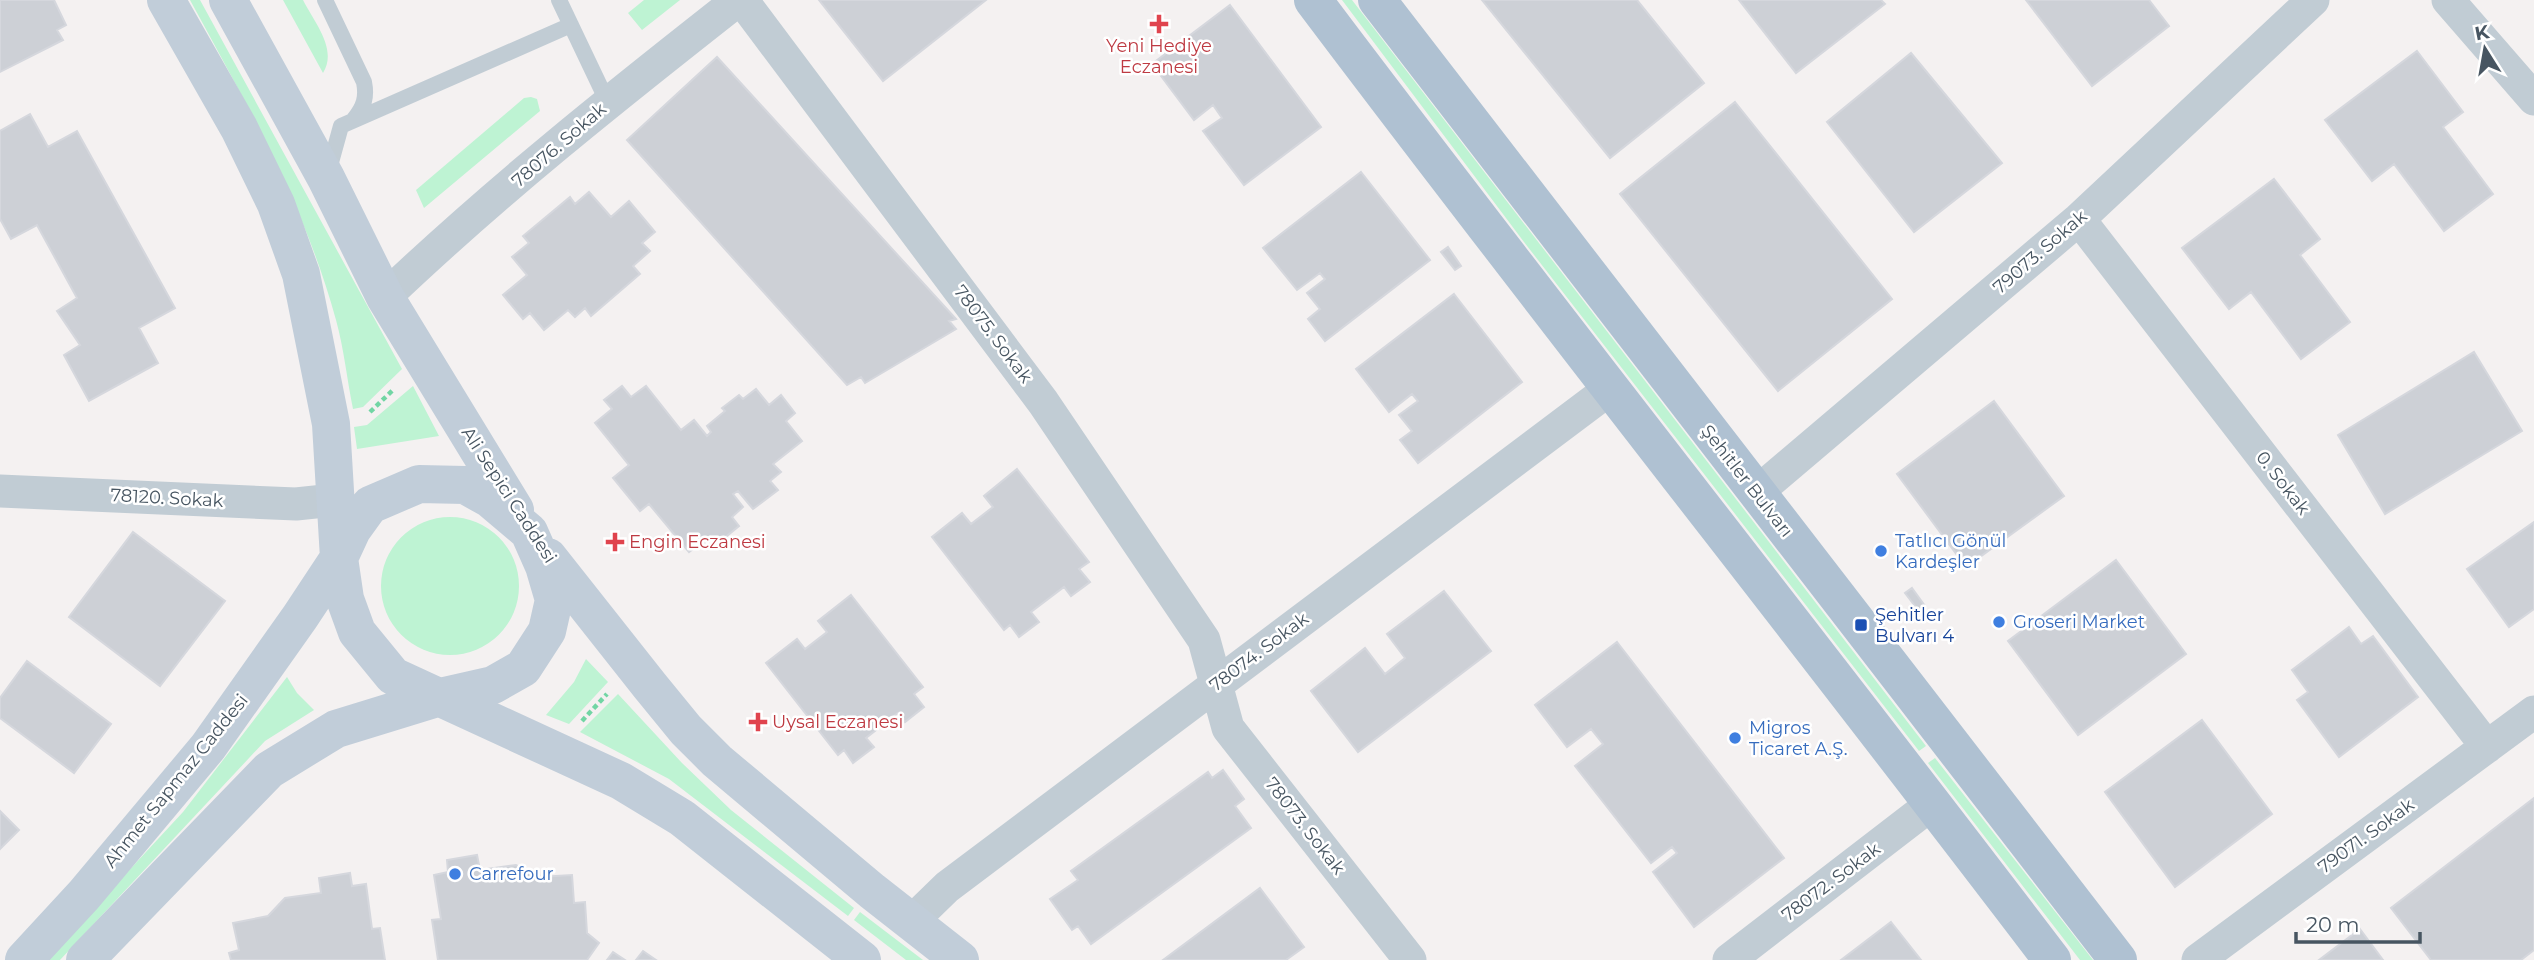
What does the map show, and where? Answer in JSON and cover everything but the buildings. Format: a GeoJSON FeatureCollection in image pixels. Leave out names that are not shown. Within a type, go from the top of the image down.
{"type":"FeatureCollection","features":[{"type":"Feature","properties":{"kind":"main road"},"geometry":{"type":"LineString","coordinates":[[166,0],[239,128],[276,204],[301,274],[331,424],[334,500],[345,599],[357,632],[393,676],[621,781],[682,818],[862,960]]}},
{"type":"Feature","properties":{"kind":"main road","name":"Ali Sepici Caddesi"},"geometry":{"type":"LineString","coordinates":[[228,0],[326,178],[385,297],[528,532],[643,677],[694,737],[727,770],[872,891],[960,960]]}},
{"type":"Feature","properties":{"kind":"main road"},"geometry":{"type":"LineString","coordinates":[[1313,0],[1488,233],[1933,803],[2052,960]]}},
{"type":"Feature","properties":{"kind":"main road","name":"Şehitler Bulvarı"},"geometry":{"type":"LineString","coordinates":[[1377,0],[2118,960]]}},
{"type":"Feature","properties":{"kind":"main road"},"geometry":{"type":"LineString","coordinates":[[85,960],[270,770],[336,729],[440,697],[493,685],[523,668],[547,631],[554,600],[544,566],[528,532],[490,499],[464,485],[419,484],[370,505],[352,530],[339,558]]}},
{"type":"Feature","properties":{"kind":"main road","name":"Ahmet Sapmaz Caddesi"},"geometry":{"type":"LineString","coordinates":[[24,960],[84,895],[208,747],[339,558]]}},
{"type":"Feature","properties":{"kind":"street","name":"78076. Sokak"},"geometry":{"type":"LineString","coordinates":[[385,297],[608,103],[740,0]]}},
{"type":"Feature","properties":{"kind":"street","name":"78075. Sokak"},"geometry":{"type":"LineString","coordinates":[[740,0],[1043,402],[1204,639],[1215,685]]}},
{"type":"Feature","properties":{"kind":"street","name":"79073. Sokak"},"geometry":{"type":"LineString","coordinates":[[1756,493],[2079,219],[2313,0]]}},
{"type":"Feature","properties":{"kind":"street"},"geometry":{"type":"LineString","coordinates":[[2448,0],[2534,99]]}},
{"type":"Feature","properties":{"kind":"street","name":"0. Sokak"},"geometry":{"type":"LineString","coordinates":[[2079,219],[2487,747]]}},
{"type":"Feature","properties":{"kind":"street","name":"78074. Sokak"},"geometry":{"type":"LineString","coordinates":[[911,922],[947,887],[1611,388]]}},
{"type":"Feature","properties":{"kind":"street","name":"78120. Sokak"},"geometry":{"type":"LineString","coordinates":[[0,491],[296,504],[334,500]]}},
{"type":"Feature","properties":{"kind":"street","name":"78073. Sokak"},"geometry":{"type":"LineString","coordinates":[[1215,685],[1228,728],[1410,960]]}},
{"type":"Feature","properties":{"kind":"street","name":"79071. Sokak"},"geometry":{"type":"LineString","coordinates":[[2198,960],[2534,712]]}},
{"type":"Feature","properties":{"kind":"street","name":"78072. Sokak"},"geometry":{"type":"LineString","coordinates":[[1729,960],[1933,803]]}},
{"type":"Feature","properties":{"kind":"lane"},"geometry":{"type":"LineString","coordinates":[[325,0],[364,82],[364,102],[354,119]]}},
{"type":"Feature","properties":{"kind":"lane"},"geometry":{"type":"LineString","coordinates":[[559,0],[608,103]]}},
{"type":"Feature","properties":{"kind":"lane"},"geometry":{"type":"LineString","coordinates":[[326,178],[341,126],[570,25]]}},
{"type":"Feature","properties":{"kind":"path"},"geometry":{"type":"LineString","coordinates":[[366,416],[399,384]]}},
{"type":"Feature","properties":{"kind":"path"},"geometry":{"type":"LineString","coordinates":[[574,729],[613,687]]}},
{"type":"Feature","properties":{"kind":"green space"},"geometry":{"type":"Polygon","coordinates":[[[190,0],[200,0],[402,369],[363,407],[353,409],[336,320],[308,236],[291,196],[253,116],[190,0]]]}},
{"type":"Feature","properties":{"kind":"green space"},"geometry":{"type":"Polygon","coordinates":[[[283,0],[303,0],[318,26],[328,55],[323,73],[283,0]]]}},
{"type":"Feature","properties":{"kind":"green space"},"geometry":{"type":"Polygon","coordinates":[[[644,0],[680,0],[642,30],[628,13],[644,0]]]}},
{"type":"Feature","properties":{"kind":"green space"},"geometry":{"type":"Polygon","coordinates":[[[1342,0],[1352,0],[1926,746],[1919,751],[1524,242],[1342,0]]]}},
{"type":"Feature","properties":{"kind":"green space"},"geometry":{"type":"Polygon","coordinates":[[[524,98],[537,99],[540,111],[424,208],[416,190],[524,98]]]}},
{"type":"Feature","properties":{"kind":"green space"},"geometry":{"type":"Polygon","coordinates":[[[413,386],[439,436],[357,449],[354,427],[367,425],[413,386]]]}},
{"type":"Feature","properties":{"kind":"green space"},"geometry":{"type":"Polygon","coordinates":[[[450,517],[476,522],[499,537],[514,560],[519,586],[514,612],[499,635],[476,650],[450,655],[424,650],[401,635],[386,612],[381,586],[386,560],[401,537],[424,522],[450,517]]]}},
{"type":"Feature","properties":{"kind":"green space"},"geometry":{"type":"Polygon","coordinates":[[[586,659],[608,682],[569,724],[546,715],[574,682],[586,659]]]}},
{"type":"Feature","properties":{"kind":"green space"},"geometry":{"type":"Polygon","coordinates":[[[287,677],[297,693],[314,710],[265,741],[60,960],[46,960],[183,812],[287,677]]]}},
{"type":"Feature","properties":{"kind":"green space"},"geometry":{"type":"Polygon","coordinates":[[[618,694],[682,763],[731,810],[854,908],[848,916],[669,779],[580,732],[618,694]]]}},
{"type":"Feature","properties":{"kind":"green space"},"geometry":{"type":"Polygon","coordinates":[[[1935,758],[2093,960],[2080,960],[1928,763],[1935,758]]]}},
{"type":"Feature","properties":{"kind":"green space"},"geometry":{"type":"Polygon","coordinates":[[[860,912],[923,960],[906,960],[854,920],[860,912]]]}},
{"type":"Feature","properties":{"kind":"place","name":"Yeni Hediye Eczanesi"},"geometry":{"type":"Point","coordinates":[1159,24]}},
{"type":"Feature","properties":{"kind":"place","name":"Engin Eczanesi"},"geometry":{"type":"Point","coordinates":[615,542]}},
{"type":"Feature","properties":{"kind":"place","name":"Tatlıcı Gönül Kardeşler"},"geometry":{"type":"Point","coordinates":[1881,551]}},
{"type":"Feature","properties":{"kind":"place","name":"Groseri Market"},"geometry":{"type":"Point","coordinates":[1999,622]}},
{"type":"Feature","properties":{"kind":"place","name":"Şehitler Bulvarı 4"},"geometry":{"type":"Point","coordinates":[1861,625]}},
{"type":"Feature","properties":{"kind":"place","name":"Uysal Eczanesi"},"geometry":{"type":"Point","coordinates":[758,722]}},
{"type":"Feature","properties":{"kind":"place","name":"Migros Ticaret A.Ş."},"geometry":{"type":"Point","coordinates":[1735,738]}},
{"type":"Feature","properties":{"kind":"place","name":"Carrefour"},"geometry":{"type":"Point","coordinates":[455,874]}}]}
